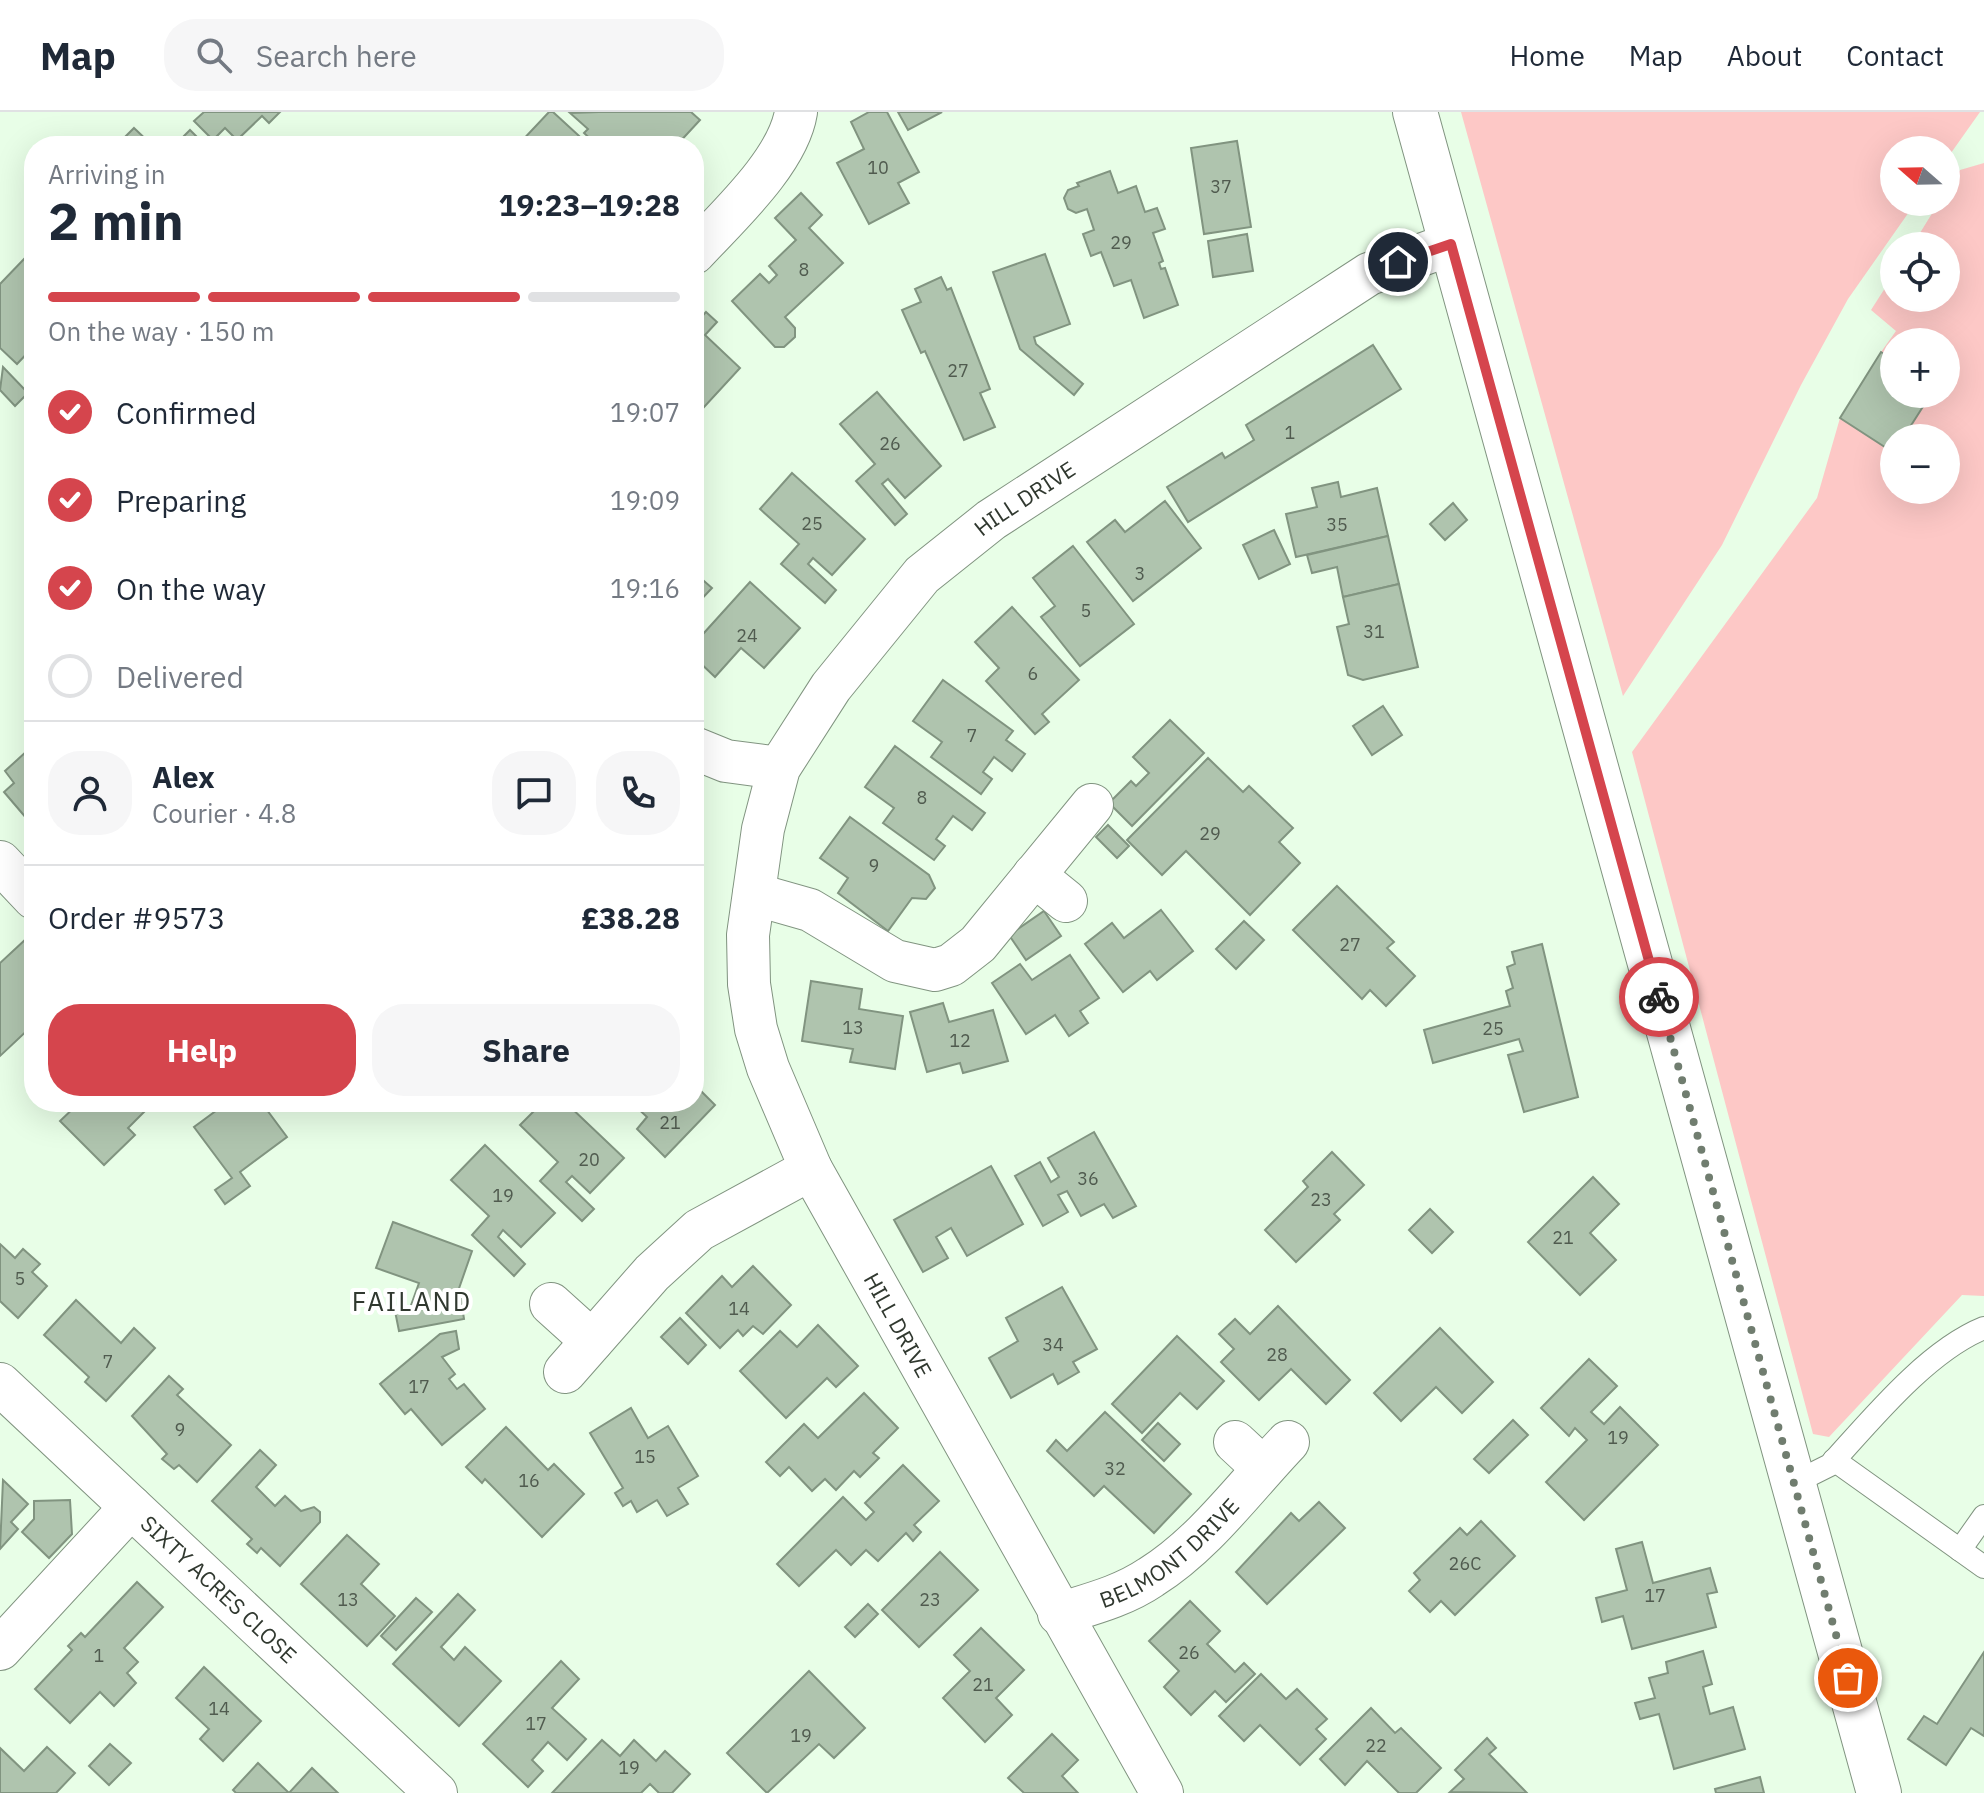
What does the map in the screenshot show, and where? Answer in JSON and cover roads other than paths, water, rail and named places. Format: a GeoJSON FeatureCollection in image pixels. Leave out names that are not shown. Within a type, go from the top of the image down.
{"type":"FeatureCollection","features":[{"type":"Feature","properties":{"kind":"main road"},"geometry":{"type":"LineString","coordinates":[[1415,112],[1879,1793]]}},
{"type":"Feature","properties":{"kind":"street"},"geometry":{"type":"LineString","coordinates":[[704,242],[751,191],[787,138],[796,112]]}},
{"type":"Feature","properties":{"kind":"street","name":"HILL DRIVE"},"geometry":{"type":"LineString","coordinates":[[1059,1614],[811,1169],[768,1068],[756,1029],[749,984],[748,935],[763,829],[779,768],[831,687],[873,631],[922,575],[991,520],[1369,274],[1451,244]]}},
{"type":"Feature","properties":{"kind":"street"},"geometry":{"type":"LineString","coordinates":[[704,752],[726,761],[779,768]]}},
{"type":"Feature","properties":{"kind":"street"},"geometry":{"type":"LineString","coordinates":[[754,894],[810,910],[895,961],[935,970],[966,956],[1050,888],[1092,805]]}},
{"type":"Feature","properties":{"kind":"street"},"geometry":{"type":"LineString","coordinates":[[0,862],[24,887]]}},
{"type":"Feature","properties":{"kind":"street"},"geometry":{"type":"LineString","coordinates":[[565,1372],[652,1273],[699,1230],[811,1169]]}},
{"type":"Feature","properties":{"kind":"street"},"geometry":{"type":"LineString","coordinates":[[551,1304],[592,1341]]}},
{"type":"Feature","properties":{"kind":"street","name":"SIXTY ACRES CLOSE"},"geometry":{"type":"LineString","coordinates":[[0,1384],[436,1793]]}},
{"type":"Feature","properties":{"kind":"street","name":"BELMONT DRIVE"},"geometry":{"type":"LineString","coordinates":[[1059,1614],[1118,1595],[1152,1577],[1188,1547],[1262,1451]]}},
{"type":"Feature","properties":{"kind":"street"},"geometry":{"type":"LineString","coordinates":[[0,1649],[131,1507]]}},
{"type":"Feature","properties":{"kind":"street"},"geometry":{"type":"LineString","coordinates":[[1059,1614],[1162,1793]]}},
{"type":"Feature","properties":{"kind":"lane"},"geometry":{"type":"LineString","coordinates":[[1792,1477],[1812,1474],[1834,1460],[1924,1368],[1952,1344],[1984,1328]]}},
{"type":"Feature","properties":{"kind":"lane"},"geometry":{"type":"LineString","coordinates":[[1834,1460],[1984,1567]]}},
{"type":"Feature","properties":{"kind":"lane"},"geometry":{"type":"LineString","coordinates":[[1960,1550],[1984,1516]]}},
{"type":"Feature","properties":{"kind":"district","name":"FAILAND"},"geometry":{"type":"Point","coordinates":[412,1302]}}]}
